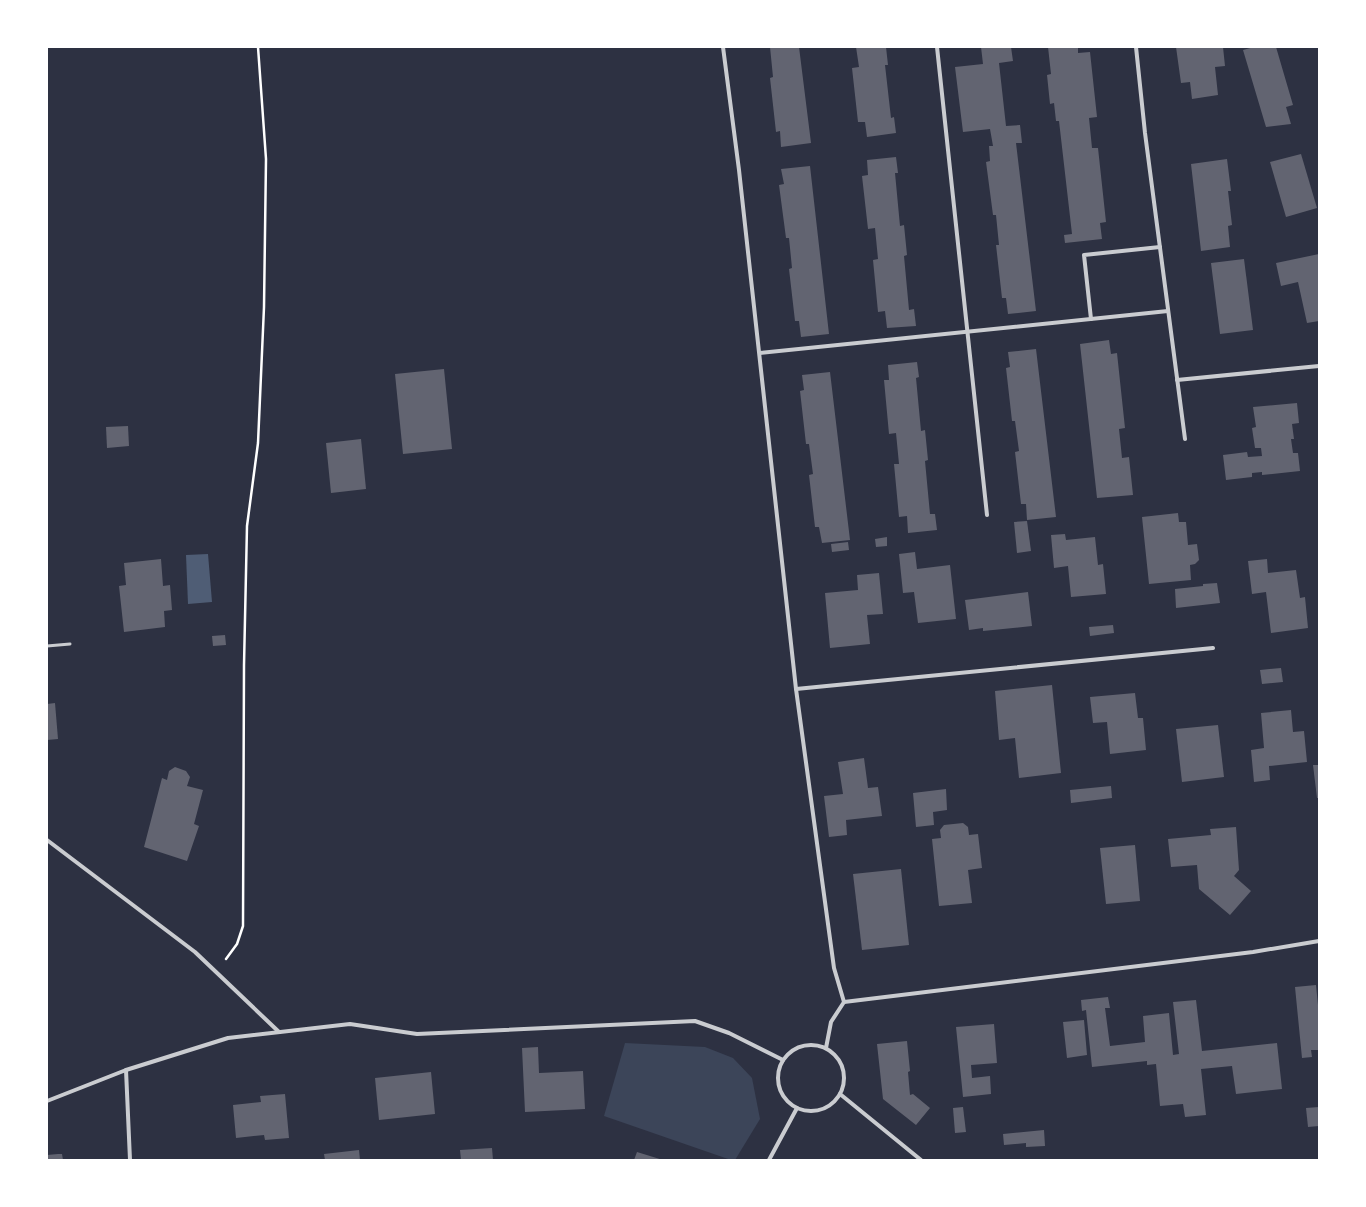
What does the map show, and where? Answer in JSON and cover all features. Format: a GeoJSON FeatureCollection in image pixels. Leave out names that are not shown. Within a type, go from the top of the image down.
{"type":"FeatureCollection","features":[{"type":"Feature","properties":{"kind":"street"},"geometry":{"type":"LineString","coordinates":[[723,47],[760,353],[796,689],[834,968],[844,1002],[831,1022],[826,1048]]}},
{"type":"Feature","properties":{"kind":"street"},"geometry":{"type":"LineString","coordinates":[[937,47],[987,515]]}},
{"type":"Feature","properties":{"kind":"street"},"geometry":{"type":"LineString","coordinates":[[1136,47],[1185,439]]}},
{"type":"Feature","properties":{"kind":"street"},"geometry":{"type":"LineString","coordinates":[[1091,319],[1084,255],[1160,247]]}},
{"type":"Feature","properties":{"kind":"street"},"geometry":{"type":"LineString","coordinates":[[760,353],[1168,311]]}},
{"type":"Feature","properties":{"kind":"street"},"geometry":{"type":"LineString","coordinates":[[1177,380],[1319,366]]}},
{"type":"Feature","properties":{"kind":"street"},"geometry":{"type":"LineString","coordinates":[[796,689],[1213,648]]}},
{"type":"Feature","properties":{"kind":"street"},"geometry":{"type":"LineString","coordinates":[[47,840],[195,952],[279,1032]]}},
{"type":"Feature","properties":{"kind":"street"},"geometry":{"type":"LineString","coordinates":[[844,1002],[1253,952],[1319,940]]}},
{"type":"Feature","properties":{"kind":"street"},"geometry":{"type":"LineString","coordinates":[[47,1101],[126,1070],[228,1038],[350,1024],[417,1034],[695,1021],[728,1033],[783,1060]]}},
{"type":"Feature","properties":{"kind":"street"},"geometry":{"type":"LineString","coordinates":[[807,1045],[817,1045],[826,1048],[834,1054],[841,1063],[844,1073],[844,1083],[840,1094],[835,1102],[826,1108],[817,1111],[807,1111],[797,1108],[788,1102],[781,1093],[778,1082],[778,1070],[783,1060],[789,1053],[798,1048],[807,1045]]}},
{"type":"Feature","properties":{"kind":"street"},"geometry":{"type":"LineString","coordinates":[[126,1070],[130,1160]]}},
{"type":"Feature","properties":{"kind":"street"},"geometry":{"type":"LineString","coordinates":[[840,1094],[921,1160]]}},
{"type":"Feature","properties":{"kind":"street"},"geometry":{"type":"LineString","coordinates":[[769,1160],[797,1108]]}},
{"type":"Feature","properties":{"kind":"lane"},"geometry":{"type":"LineString","coordinates":[[47,646],[70,644]]}},
{"type":"Feature","properties":{"kind":"path"},"geometry":{"type":"LineString","coordinates":[[216,973],[237,944],[243,926],[244,665],[247,526],[258,443],[264,307],[266,159],[258,47]]}},
{"type":"Feature","properties":{"kind":"shaded area"},"geometry":{"type":"Polygon","coordinates":[[[208,554],[212,602],[188,604],[186,555],[208,554]]]}},
{"type":"Feature","properties":{"kind":"shaded area"},"geometry":{"type":"Polygon","coordinates":[[[625,1043],[705,1047],[733,1058],[752,1078],[760,1119],[735,1160],[731,1160],[604,1116],[625,1043]]]}},
{"type":"Feature","properties":{"kind":"building"},"geometry":{"type":"Polygon","coordinates":[[[770,47],[799,47],[811,143],[781,147],[780,131],[776,132],[770,78],[773,77],[770,47]]]}},
{"type":"Feature","properties":{"kind":"building"},"geometry":{"type":"Polygon","coordinates":[[[856,47],[886,47],[888,65],[885,65],[891,118],[894,117],[896,133],[867,137],[865,122],[858,122],[852,68],[859,67],[856,47]]]}},
{"type":"Feature","properties":{"kind":"building"},"geometry":{"type":"Polygon","coordinates":[[[981,47],[1011,47],[1013,61],[999,63],[1006,126],[1020,125],[1022,143],[1016,143],[1036,311],[1008,314],[1006,298],[1002,298],[996,245],[999,245],[996,215],[993,215],[986,162],[990,161],[989,146],[993,146],[990,129],[963,132],[955,67],[983,64],[981,47]]]}},
{"type":"Feature","properties":{"kind":"building"},"geometry":{"type":"Polygon","coordinates":[[[1048,47],[1078,47],[1078,53],[1090,52],[1097,117],[1089,118],[1092,148],[1098,148],[1106,222],[1100,223],[1102,239],[1065,243],[1064,235],[1072,234],[1059,121],[1056,121],[1054,103],[1050,104],[1047,75],[1051,74],[1048,47]]]}},
{"type":"Feature","properties":{"kind":"building"},"geometry":{"type":"Polygon","coordinates":[[[1176,47],[1223,47],[1225,66],[1215,67],[1218,95],[1192,99],[1190,82],[1181,83],[1176,47]]]}},
{"type":"Feature","properties":{"kind":"building"},"geometry":{"type":"Polygon","coordinates":[[[1254,47],[1276,47],[1293,105],[1286,107],[1291,124],[1266,127],[1243,50],[1254,47]]]}},
{"type":"Feature","properties":{"kind":"building"},"geometry":{"type":"Polygon","coordinates":[[[1301,154],[1317,208],[1286,217],[1270,162],[1301,154]]]}},
{"type":"Feature","properties":{"kind":"building"},"geometry":{"type":"Polygon","coordinates":[[[896,157],[898,173],[895,173],[900,226],[904,225],[907,255],[904,256],[909,310],[914,309],[916,326],[887,328],[885,311],[878,312],[873,260],[878,259],[875,228],[868,229],[862,176],[868,175],[867,160],[896,157]]]}},
{"type":"Feature","properties":{"kind":"building"},"geometry":{"type":"Polygon","coordinates":[[[1227,159],[1231,191],[1228,191],[1232,225],[1228,226],[1230,247],[1201,251],[1191,164],[1227,159]]]}},
{"type":"Feature","properties":{"kind":"building"},"geometry":{"type":"Polygon","coordinates":[[[810,166],[829,334],[801,337],[799,321],[795,321],[789,269],[792,268],[789,238],[786,238],[779,185],[784,184],[781,169],[810,166]]]}},
{"type":"Feature","properties":{"kind":"building"},"geometry":{"type":"Polygon","coordinates":[[[1319,254],[1319,321],[1307,323],[1298,282],[1281,286],[1276,263],[1319,254]]]}},
{"type":"Feature","properties":{"kind":"building"},"geometry":{"type":"Polygon","coordinates":[[[1244,259],[1253,330],[1220,334],[1211,263],[1244,259]]]}},
{"type":"Feature","properties":{"kind":"building"},"geometry":{"type":"Polygon","coordinates":[[[1109,340],[1111,354],[1117,353],[1125,428],[1119,429],[1122,458],[1129,457],[1133,495],[1097,498],[1080,344],[1109,340]]]}},
{"type":"Feature","properties":{"kind":"building"},"geometry":{"type":"Polygon","coordinates":[[[1036,349],[1056,517],[1027,520],[1026,504],[1021,504],[1015,452],[1019,451],[1015,421],[1012,421],[1006,368],[1010,367],[1008,352],[1036,349]]]}},
{"type":"Feature","properties":{"kind":"building"},"geometry":{"type":"Polygon","coordinates":[[[917,362],[919,377],[916,378],[921,431],[925,430],[928,460],[925,461],[930,514],[935,514],[937,530],[908,533],[907,516],[899,517],[894,464],[899,464],[896,433],[889,434],[884,380],[889,380],[888,365],[917,362]]]}},
{"type":"Feature","properties":{"kind":"building"},"geometry":{"type":"Polygon","coordinates":[[[444,369],[452,449],[403,454],[395,374],[444,369]]]}},
{"type":"Feature","properties":{"kind":"building"},"geometry":{"type":"Polygon","coordinates":[[[830,372],[850,540],[822,543],[819,527],[815,527],[809,475],[813,474],[809,444],[806,444],[800,391],[804,390],[802,375],[830,372]]]}},
{"type":"Feature","properties":{"kind":"building"},"geometry":{"type":"Polygon","coordinates":[[[1297,403],[1299,423],[1292,424],[1294,439],[1291,439],[1293,453],[1298,453],[1300,471],[1262,475],[1262,472],[1252,473],[1252,477],[1226,480],[1223,455],[1247,452],[1248,457],[1262,456],[1261,448],[1255,448],[1252,428],[1256,427],[1253,407],[1297,403]]]}},
{"type":"Feature","properties":{"kind":"building"},"geometry":{"type":"Polygon","coordinates":[[[128,426],[129,446],[107,448],[106,427],[128,426]]]}},
{"type":"Feature","properties":{"kind":"building"},"geometry":{"type":"Polygon","coordinates":[[[361,439],[366,489],[331,493],[326,443],[361,439]]]}},
{"type":"Feature","properties":{"kind":"building"},"geometry":{"type":"Polygon","coordinates":[[[1178,513],[1179,522],[1186,522],[1188,545],[1197,544],[1199,560],[1195,564],[1190,565],[1191,580],[1149,584],[1142,517],[1178,513]]]}},
{"type":"Feature","properties":{"kind":"building"},"geometry":{"type":"Polygon","coordinates":[[[1027,521],[1031,551],[1017,553],[1014,522],[1027,521]]]}},
{"type":"Feature","properties":{"kind":"building"},"geometry":{"type":"Polygon","coordinates":[[[1065,534],[1066,540],[1095,537],[1098,565],[1103,564],[1106,594],[1071,597],[1068,566],[1054,568],[1051,535],[1065,534]]]}},
{"type":"Feature","properties":{"kind":"building"},"geometry":{"type":"Polygon","coordinates":[[[887,537],[887,546],[876,547],[875,539],[887,537]]]}},
{"type":"Feature","properties":{"kind":"building"},"geometry":{"type":"Polygon","coordinates":[[[848,542],[849,550],[832,552],[831,544],[848,542]]]}},
{"type":"Feature","properties":{"kind":"building"},"geometry":{"type":"Polygon","coordinates":[[[915,552],[917,569],[950,565],[956,619],[918,623],[914,592],[903,593],[899,554],[915,552]]]}},
{"type":"Feature","properties":{"kind":"building"},"geometry":{"type":"Polygon","coordinates":[[[161,559],[163,586],[170,585],[172,610],[164,611],[165,627],[124,632],[119,586],[126,585],[124,563],[161,559]]]}},
{"type":"Feature","properties":{"kind":"building"},"geometry":{"type":"Polygon","coordinates":[[[1267,559],[1268,573],[1296,570],[1300,598],[1305,597],[1308,628],[1271,633],[1266,592],[1252,594],[1248,561],[1267,559]]]}},
{"type":"Feature","properties":{"kind":"building"},"geometry":{"type":"Polygon","coordinates":[[[879,573],[883,614],[867,615],[870,644],[830,648],[825,593],[858,590],[857,575],[879,573]]]}},
{"type":"Feature","properties":{"kind":"building"},"geometry":{"type":"Polygon","coordinates":[[[1217,583],[1220,603],[1176,608],[1175,589],[1217,583]]]}},
{"type":"Feature","properties":{"kind":"building"},"geometry":{"type":"Polygon","coordinates":[[[1028,592],[1032,626],[983,631],[983,628],[969,630],[965,600],[1028,592]]]}},
{"type":"Feature","properties":{"kind":"building"},"geometry":{"type":"Polygon","coordinates":[[[1113,625],[1114,633],[1090,636],[1089,627],[1113,625]]]}},
{"type":"Feature","properties":{"kind":"building"},"geometry":{"type":"Polygon","coordinates":[[[225,635],[226,645],[213,646],[212,636],[225,635]]]}},
{"type":"Feature","properties":{"kind":"building"},"geometry":{"type":"Polygon","coordinates":[[[1281,668],[1283,682],[1262,684],[1260,670],[1281,668]]]}},
{"type":"Feature","properties":{"kind":"building"},"geometry":{"type":"Polygon","coordinates":[[[1052,685],[1061,773],[1019,778],[1015,738],[999,740],[995,691],[1052,685]]]}},
{"type":"Feature","properties":{"kind":"building"},"geometry":{"type":"Polygon","coordinates":[[[1135,693],[1138,718],[1143,718],[1146,750],[1110,754],[1107,722],[1093,723],[1090,697],[1135,693]]]}},
{"type":"Feature","properties":{"kind":"building"},"geometry":{"type":"Polygon","coordinates":[[[55,703],[58,739],[47,740],[47,704],[55,703]]]}},
{"type":"Feature","properties":{"kind":"building"},"geometry":{"type":"Polygon","coordinates":[[[1291,710],[1293,732],[1304,731],[1307,762],[1269,766],[1270,780],[1254,782],[1251,750],[1264,748],[1261,713],[1291,710]]]}},
{"type":"Feature","properties":{"kind":"building"},"geometry":{"type":"Polygon","coordinates":[[[1218,725],[1224,777],[1182,782],[1176,729],[1218,725]]]}},
{"type":"Feature","properties":{"kind":"building"},"geometry":{"type":"Polygon","coordinates":[[[864,758],[868,788],[878,787],[882,816],[846,820],[847,835],[829,837],[824,796],[843,794],[838,762],[864,758]]]}},
{"type":"Feature","properties":{"kind":"building"},"geometry":{"type":"Polygon","coordinates":[[[1313,765],[1319,765],[1319,798],[1317,798],[1313,765]]]}},
{"type":"Feature","properties":{"kind":"building"},"geometry":{"type":"Polygon","coordinates":[[[175,767],[186,771],[190,777],[187,786],[203,790],[194,824],[199,826],[187,861],[144,847],[162,778],[167,780],[169,771],[175,767]]]}},
{"type":"Feature","properties":{"kind":"building"},"geometry":{"type":"Polygon","coordinates":[[[1111,786],[1112,798],[1071,803],[1070,790],[1111,786]]]}},
{"type":"Feature","properties":{"kind":"building"},"geometry":{"type":"Polygon","coordinates":[[[946,789],[947,810],[933,812],[934,825],[916,827],[913,793],[946,789]]]}},
{"type":"Feature","properties":{"kind":"building"},"geometry":{"type":"Polygon","coordinates":[[[963,823],[968,827],[969,835],[978,834],[982,868],[968,870],[972,903],[939,906],[932,839],[941,838],[940,830],[944,825],[963,823]]]}},
{"type":"Feature","properties":{"kind":"building"},"geometry":{"type":"Polygon","coordinates":[[[1236,827],[1239,870],[1234,876],[1251,891],[1230,915],[1199,889],[1197,865],[1171,867],[1168,839],[1211,835],[1210,829],[1236,827]]]}},
{"type":"Feature","properties":{"kind":"building"},"geometry":{"type":"Polygon","coordinates":[[[1135,845],[1140,901],[1106,904],[1100,848],[1135,845]]]}},
{"type":"Feature","properties":{"kind":"building"},"geometry":{"type":"Polygon","coordinates":[[[901,869],[909,945],[862,950],[853,874],[901,869]]]}},
{"type":"Feature","properties":{"kind":"building"},"geometry":{"type":"Polygon","coordinates":[[[1316,985],[1319,1015],[1319,1050],[1311,1050],[1312,1057],[1302,1058],[1295,987],[1316,985]]]}},
{"type":"Feature","properties":{"kind":"building"},"geometry":{"type":"Polygon","coordinates":[[[1108,997],[1110,1008],[1105,1008],[1110,1046],[1145,1042],[1143,1016],[1169,1013],[1173,1055],[1179,1054],[1173,1002],[1196,1000],[1202,1051],[1277,1043],[1282,1089],[1236,1094],[1232,1066],[1201,1069],[1206,1115],[1185,1117],[1183,1104],[1160,1106],[1156,1064],[1147,1065],[1147,1061],[1092,1067],[1086,1010],[1082,1011],[1081,1000],[1108,997]]]}},
{"type":"Feature","properties":{"kind":"building"},"geometry":{"type":"Polygon","coordinates":[[[1084,1020],[1087,1055],[1067,1058],[1063,1022],[1084,1020]]]}},
{"type":"Feature","properties":{"kind":"building"},"geometry":{"type":"Polygon","coordinates":[[[994,1024],[997,1063],[971,1065],[972,1078],[990,1076],[991,1094],[963,1097],[956,1027],[994,1024]]]}},
{"type":"Feature","properties":{"kind":"building"},"geometry":{"type":"Polygon","coordinates":[[[907,1041],[910,1071],[908,1072],[910,1095],[913,1094],[930,1108],[916,1125],[883,1099],[877,1044],[907,1041]]]}},
{"type":"Feature","properties":{"kind":"building"},"geometry":{"type":"Polygon","coordinates":[[[538,1047],[539,1073],[583,1071],[585,1109],[525,1112],[522,1048],[538,1047]]]}},
{"type":"Feature","properties":{"kind":"building"},"geometry":{"type":"Polygon","coordinates":[[[431,1072],[435,1114],[379,1120],[375,1078],[431,1072]]]}},
{"type":"Feature","properties":{"kind":"building"},"geometry":{"type":"Polygon","coordinates":[[[285,1094],[289,1138],[265,1140],[264,1135],[236,1138],[233,1105],[261,1102],[260,1096],[285,1094]]]}},
{"type":"Feature","properties":{"kind":"building"},"geometry":{"type":"Polygon","coordinates":[[[963,1107],[966,1132],[955,1133],[953,1108],[963,1107]]]}},
{"type":"Feature","properties":{"kind":"building"},"geometry":{"type":"Polygon","coordinates":[[[1319,1107],[1319,1126],[1308,1127],[1306,1108],[1319,1107]]]}},
{"type":"Feature","properties":{"kind":"building"},"geometry":{"type":"Polygon","coordinates":[[[1044,1130],[1045,1146],[1026,1147],[1026,1143],[1004,1145],[1003,1134],[1044,1130]]]}},
{"type":"Feature","properties":{"kind":"building"},"geometry":{"type":"Polygon","coordinates":[[[492,1148],[493,1160],[461,1160],[460,1150],[492,1148]]]}},
{"type":"Feature","properties":{"kind":"building"},"geometry":{"type":"Polygon","coordinates":[[[359,1150],[360,1160],[325,1160],[324,1154],[359,1150]]]}},
{"type":"Feature","properties":{"kind":"building"},"geometry":{"type":"Polygon","coordinates":[[[637,1152],[663,1160],[634,1160],[637,1152]]]}},
{"type":"Feature","properties":{"kind":"building"},"geometry":{"type":"Polygon","coordinates":[[[62,1154],[63,1160],[47,1160],[47,1155],[62,1154]]]}}]}
